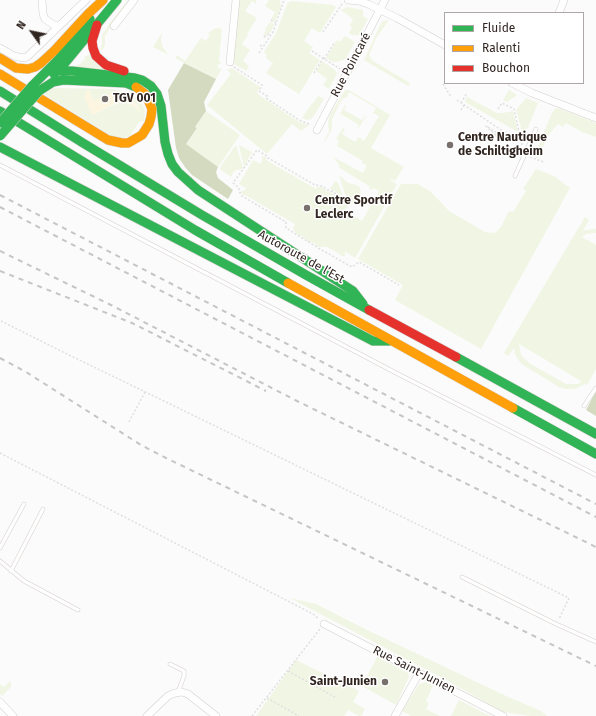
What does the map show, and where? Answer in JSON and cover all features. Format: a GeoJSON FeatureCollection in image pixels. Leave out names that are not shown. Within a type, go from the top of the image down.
{"type":"FeatureCollection","features":[{"type":"Feature","properties":{"kind":"main road"},"geometry":{"type":"LineString","coordinates":[[0,58],[16,68],[28,69],[35,67],[54,51],[88,14],[104,0]]}},
{"type":"Feature","properties":{"kind":"main road"},"geometry":{"type":"LineString","coordinates":[[0,136],[47,71],[60,57],[104,0]]}},
{"type":"Feature","properties":{"kind":"main road"},"geometry":{"type":"LineString","coordinates":[[0,123],[36,88],[41,86],[58,71],[117,0]]}},
{"type":"Feature","properties":{"kind":"main road"},"geometry":{"type":"LineString","coordinates":[[97,25],[92,41],[96,56],[106,65],[143,76],[150,80],[158,88],[164,99],[176,159],[182,169],[224,207]]}},
{"type":"Feature","properties":{"kind":"main road"},"geometry":{"type":"LineString","coordinates":[[47,71],[72,70],[135,78],[142,80],[151,86],[157,94],[162,106],[165,142],[172,164],[178,172],[198,190],[353,290],[367,308]]}},
{"type":"Feature","properties":{"kind":"main road"},"geometry":{"type":"LineString","coordinates":[[0,74],[108,140],[114,142],[122,144],[128,143],[142,135],[149,124],[151,117],[152,110],[145,94],[137,87],[126,83],[63,80],[36,88]]}},
{"type":"Feature","properties":{"kind":"main road","name":"Autoroute de l’Est"},"geometry":{"type":"LineString","coordinates":[[0,91],[202,215],[306,275],[596,434]]}},
{"type":"Feature","properties":{"kind":"main road"},"geometry":{"type":"LineString","coordinates":[[0,111],[195,230],[391,341],[596,454]]}},
{"type":"Feature","properties":{"kind":"main road"},"geometry":{"type":"LineString","coordinates":[[0,147],[373,341],[391,341]]}},
{"type":"Feature","properties":{"kind":"street"},"geometry":{"type":"LineString","coordinates":[[42,0],[45,19],[54,25],[59,25]]}},
{"type":"Feature","properties":{"kind":"street"},"geometry":{"type":"LineString","coordinates":[[0,48],[14,56],[23,58],[27,56],[86,0]]}},
{"type":"Feature","properties":{"kind":"street"},"geometry":{"type":"LineString","coordinates":[[114,26],[134,0]]}},
{"type":"Feature","properties":{"kind":"street"},"geometry":{"type":"LineString","coordinates":[[230,62],[236,0]]}},
{"type":"Feature","properties":{"kind":"street"},"geometry":{"type":"LineString","coordinates":[[348,0],[368,4],[444,44]]}},
{"type":"Feature","properties":{"kind":"street","name":"Rue Poincaré"},"geometry":{"type":"LineString","coordinates":[[317,130],[385,0]]}},
{"type":"Feature","properties":{"kind":"street"},"geometry":{"type":"LineString","coordinates":[[558,12],[564,0]]}},
{"type":"Feature","properties":{"kind":"street"},"geometry":{"type":"LineString","coordinates":[[525,86],[596,118]]}},
{"type":"Feature","properties":{"kind":"street","name":"Rue Saint-Junien"},"geometry":{"type":"LineString","coordinates":[[324,624],[503,716]]}},
{"type":"Feature","properties":{"kind":"street"},"geometry":{"type":"LineString","coordinates":[[394,716],[419,673]]}},
{"type":"Feature","properties":{"kind":"street"},"geometry":{"type":"LineString","coordinates":[[147,716],[168,696],[178,692],[188,694],[216,716]]}},
{"type":"Feature","properties":{"kind":"street"},"geometry":{"type":"LineString","coordinates":[[0,702],[13,716]]}},
{"type":"Feature","properties":{"kind":"street"},"geometry":{"type":"LineString","coordinates":[[2,716],[8,710]]}},
{"type":"Feature","properties":{"kind":"lane"},"geometry":{"type":"LineString","coordinates":[[515,176],[536,129]]}},
{"type":"Feature","properties":{"kind":"lane"},"geometry":{"type":"LineString","coordinates":[[0,165],[386,368],[596,475]]}},
{"type":"Feature","properties":{"kind":"lane"},"geometry":{"type":"LineString","coordinates":[[584,406],[596,388]]}},
{"type":"Feature","properties":{"kind":"lane"},"geometry":{"type":"LineString","coordinates":[[0,548],[24,504]]}},
{"type":"Feature","properties":{"kind":"lane"},"geometry":{"type":"LineString","coordinates":[[11,571],[43,509]]}},
{"type":"Feature","properties":{"kind":"lane"},"geometry":{"type":"LineString","coordinates":[[0,562],[24,581],[78,610]]}},
{"type":"Feature","properties":{"kind":"lane"},"geometry":{"type":"LineString","coordinates":[[462,577],[556,624],[596,642]]}},
{"type":"Feature","properties":{"kind":"lane"},"geometry":{"type":"LineString","coordinates":[[170,664],[184,671],[184,676],[178,692]]}},
{"type":"Feature","properties":{"kind":"path"},"geometry":{"type":"LineString","coordinates":[[259,54],[273,32],[284,0]]}},
{"type":"Feature","properties":{"kind":"path"},"geometry":{"type":"LineString","coordinates":[[323,32],[344,0]]}},
{"type":"Feature","properties":{"kind":"path"},"geometry":{"type":"LineString","coordinates":[[271,20],[276,23]]}},
{"type":"Feature","properties":{"kind":"path"},"geometry":{"type":"LineString","coordinates":[[264,37],[273,32]]}},
{"type":"Feature","properties":{"kind":"path"},"geometry":{"type":"LineString","coordinates":[[314,72],[335,42]]}},
{"type":"Feature","properties":{"kind":"path"},"geometry":{"type":"LineString","coordinates":[[312,51],[346,74]]}},
{"type":"Feature","properties":{"kind":"path"},"geometry":{"type":"LineString","coordinates":[[230,62],[234,67],[262,85],[259,91],[267,96],[266,98],[299,120],[309,124]]}},
{"type":"Feature","properties":{"kind":"path"},"geometry":{"type":"LineString","coordinates":[[443,84],[452,97]]}},
{"type":"Feature","properties":{"kind":"path"},"geometry":{"type":"LineString","coordinates":[[461,103],[467,93]]}},
{"type":"Feature","properties":{"kind":"path"},"geometry":{"type":"LineString","coordinates":[[457,100],[504,132],[518,138],[520,137],[514,109],[502,103],[498,109]]}},
{"type":"Feature","properties":{"kind":"path"},"geometry":{"type":"LineString","coordinates":[[461,110],[464,105]]}},
{"type":"Feature","properties":{"kind":"path"},"geometry":{"type":"LineString","coordinates":[[502,140],[486,126],[502,136],[504,132]]}},
{"type":"Feature","properties":{"kind":"path"},"geometry":{"type":"LineString","coordinates":[[346,198],[338,197],[334,192],[322,186],[315,185],[257,150],[233,183],[239,188],[242,196],[286,222],[286,228],[320,249],[352,267],[359,262],[399,285]]}},
{"type":"Feature","properties":{"kind":"path"},"geometry":{"type":"LineString","coordinates":[[1,321],[570,598],[556,624]]}},
{"type":"Feature","properties":{"kind":"path"},"geometry":{"type":"LineString","coordinates":[[129,422],[145,392]]}},
{"type":"Feature","properties":{"kind":"path"},"geometry":{"type":"LineString","coordinates":[[0,453],[313,614],[324,624],[252,716]]}},
{"type":"Feature","properties":{"kind":"path"},"geometry":{"type":"LineString","coordinates":[[288,670],[335,697]]}},
{"type":"Feature","properties":{"kind":"path"},"geometry":{"type":"LineString","coordinates":[[266,698],[299,716]]}},
{"type":"Feature","properties":{"kind":"green space"},"geometry":{"type":"Polygon","coordinates":[[[128,0],[131,0],[112,24],[105,36],[105,45],[103,49],[100,50],[102,35],[128,0]]]}},
{"type":"Feature","properties":{"kind":"green space"},"geometry":{"type":"Polygon","coordinates":[[[239,0],[256,0],[256,4],[252,1],[245,11],[257,18],[242,44],[250,50],[243,61],[249,66],[246,71],[233,63],[239,0]]]}},
{"type":"Feature","properties":{"kind":"green space"},"geometry":{"type":"Polygon","coordinates":[[[269,0],[280,0],[281,7],[275,22],[271,19],[275,12],[265,6],[269,0]]]}},
{"type":"Feature","properties":{"kind":"green space"},"geometry":{"type":"Polygon","coordinates":[[[291,1],[333,5],[336,7],[320,33],[312,28],[304,41],[313,47],[309,53],[320,60],[299,94],[266,73],[273,63],[266,58],[267,55],[264,52],[276,33],[287,4],[291,1]]]}},
{"type":"Feature","properties":{"kind":"green space"},"geometry":{"type":"Polygon","coordinates":[[[347,7],[363,10],[363,16],[368,19],[359,35],[352,35],[349,33],[352,28],[350,25],[353,19],[341,10],[347,7]]]}},
{"type":"Feature","properties":{"kind":"green space"},"geometry":{"type":"Polygon","coordinates":[[[389,20],[376,38],[369,56],[373,61],[410,83],[408,86],[364,60],[381,23],[389,20]]]}},
{"type":"Feature","properties":{"kind":"green space"},"geometry":{"type":"Polygon","coordinates":[[[270,22],[274,24],[271,32],[264,36],[265,29],[270,22]]]}},
{"type":"Feature","properties":{"kind":"green space"},"geometry":{"type":"Polygon","coordinates":[[[217,28],[222,29],[219,60],[221,64],[217,65],[219,69],[222,68],[216,79],[175,58],[177,55],[185,61],[201,38],[206,41],[210,35],[208,33],[217,28]]]}},
{"type":"Feature","properties":{"kind":"green space"},"geometry":{"type":"Polygon","coordinates":[[[162,32],[162,45],[169,55],[153,47],[162,32]]]}},
{"type":"Feature","properties":{"kind":"green space"},"geometry":{"type":"Polygon","coordinates":[[[345,36],[355,42],[346,58],[333,62],[326,58],[337,40],[340,42],[345,36]]]}},
{"type":"Feature","properties":{"kind":"green space"},"geometry":{"type":"Polygon","coordinates":[[[91,54],[107,70],[75,68],[85,59],[84,57],[91,54]]]}},
{"type":"Feature","properties":{"kind":"green space"},"geometry":{"type":"Polygon","coordinates":[[[322,61],[335,70],[337,74],[329,89],[323,85],[327,79],[316,71],[322,61]]]}},
{"type":"Feature","properties":{"kind":"green space"},"geometry":{"type":"Polygon","coordinates":[[[184,63],[216,79],[204,102],[206,111],[186,144],[218,167],[216,172],[218,178],[233,190],[228,199],[192,175],[179,158],[176,148],[168,90],[184,63]]]}},
{"type":"Feature","properties":{"kind":"green space"},"geometry":{"type":"Polygon","coordinates":[[[232,68],[260,87],[257,92],[259,95],[299,122],[309,125],[301,131],[292,124],[267,154],[207,105],[231,74],[227,70],[232,68]]]}},
{"type":"Feature","properties":{"kind":"green space"},"geometry":{"type":"Polygon","coordinates":[[[54,88],[111,89],[127,92],[142,102],[145,111],[144,121],[139,122],[130,136],[115,138],[44,94],[54,88]],[[88,89],[92,115],[120,102],[128,103],[134,106],[140,112],[137,105],[128,98],[114,98],[94,101],[88,89]]]}},
{"type":"Feature","properties":{"kind":"green space","name":"Centre Sportif Leclerc"},"geometry":{"type":"Polygon","coordinates":[[[345,90],[349,90],[390,115],[371,148],[404,167],[395,181],[390,180],[397,184],[355,258],[345,251],[345,255],[341,256],[325,246],[318,247],[314,243],[307,241],[302,236],[296,234],[293,228],[295,224],[243,195],[241,192],[246,188],[239,184],[253,160],[260,164],[262,157],[264,156],[266,157],[266,160],[316,189],[317,187],[322,187],[333,193],[338,198],[345,200],[348,206],[345,211],[362,221],[379,191],[374,188],[371,190],[369,186],[340,168],[333,157],[363,173],[367,165],[362,163],[363,161],[337,146],[339,141],[336,139],[343,128],[345,129],[342,134],[355,142],[359,137],[364,141],[379,116],[373,113],[376,108],[349,92],[347,97],[342,99],[332,119],[332,129],[324,141],[329,132],[328,121],[331,113],[345,90]]]}},
{"type":"Feature","properties":{"kind":"green space"},"geometry":{"type":"Polygon","coordinates":[[[509,90],[517,95],[507,102],[503,100],[509,90]]]}},
{"type":"Feature","properties":{"kind":"green space"},"geometry":{"type":"Polygon","coordinates":[[[318,96],[324,99],[315,114],[311,119],[307,120],[302,118],[310,106],[318,96]]]}},
{"type":"Feature","properties":{"kind":"green space"},"geometry":{"type":"Polygon","coordinates":[[[467,97],[497,113],[513,111],[518,132],[465,102],[467,97]]]}},
{"type":"Feature","properties":{"kind":"green space"},"geometry":{"type":"Polygon","coordinates":[[[526,98],[538,103],[528,128],[522,131],[516,110],[526,98]]]}},
{"type":"Feature","properties":{"kind":"green space"},"geometry":{"type":"Polygon","coordinates":[[[345,105],[344,110],[362,120],[366,116],[358,129],[359,125],[341,114],[338,118],[345,105]]]}},
{"type":"Feature","properties":{"kind":"green space"},"geometry":{"type":"Polygon","coordinates":[[[558,108],[596,123],[596,137],[582,132],[566,123],[563,127],[558,124],[547,138],[538,158],[536,158],[534,156],[552,113],[558,108]]]}},
{"type":"Feature","properties":{"kind":"green space"},"geometry":{"type":"Polygon","coordinates":[[[206,111],[240,135],[218,167],[186,144],[197,129],[195,127],[206,111]]]}},
{"type":"Feature","properties":{"kind":"green space"},"geometry":{"type":"Polygon","coordinates":[[[236,145],[243,168],[233,172],[231,177],[220,168],[236,145]]]}},
{"type":"Feature","properties":{"kind":"green space"},"geometry":{"type":"Polygon","coordinates":[[[239,145],[252,152],[244,167],[239,145]]]}},
{"type":"Feature","properties":{"kind":"green space"},"geometry":{"type":"Polygon","coordinates":[[[536,169],[554,176],[570,188],[481,349],[395,300],[403,285],[358,259],[401,184],[418,184],[431,192],[449,211],[485,232],[495,233],[501,227],[509,211],[513,212],[526,191],[523,189],[536,169]]]}},
{"type":"Feature","properties":{"kind":"green space"},"geometry":{"type":"Polygon","coordinates":[[[339,175],[348,183],[357,185],[360,188],[361,197],[356,203],[350,205],[339,175]]]}},
{"type":"Feature","properties":{"kind":"green space"},"geometry":{"type":"Polygon","coordinates":[[[335,181],[338,183],[343,196],[338,195],[330,189],[335,181]]]}},
{"type":"Feature","properties":{"kind":"green space"},"geometry":{"type":"Polygon","coordinates":[[[585,217],[589,220],[583,231],[596,229],[596,233],[586,234],[582,237],[596,245],[596,369],[587,385],[585,384],[575,389],[559,387],[523,365],[515,354],[514,348],[508,356],[504,353],[585,217]],[[519,344],[521,355],[529,363],[566,384],[578,384],[581,381],[519,344]]]}},
{"type":"Feature","properties":{"kind":"green space"},"geometry":{"type":"Polygon","coordinates":[[[596,391],[596,416],[586,410],[596,391]]]}},
{"type":"Feature","properties":{"kind":"green space"},"geometry":{"type":"Polygon","coordinates":[[[290,598],[316,604],[365,629],[541,711],[547,716],[530,716],[503,712],[446,680],[290,598]]]}},
{"type":"Feature","properties":{"kind":"green space","name":"Saint-Junien"},"geometry":{"type":"Polygon","coordinates":[[[377,657],[408,673],[409,677],[396,705],[362,686],[377,657]]]}},
{"type":"Feature","properties":{"kind":"green space"},"geometry":{"type":"Polygon","coordinates":[[[296,660],[359,691],[353,702],[365,709],[361,716],[348,710],[344,716],[256,716],[296,660]]]}},
{"type":"Feature","properties":{"kind":"green space"},"geometry":{"type":"Polygon","coordinates":[[[10,681],[11,687],[2,696],[0,694],[0,684],[4,687],[10,681]]]}},
{"type":"Feature","properties":{"kind":"green space"},"geometry":{"type":"Polygon","coordinates":[[[426,682],[433,686],[426,701],[429,703],[426,709],[440,716],[411,716],[402,711],[419,684],[426,682]]]}},
{"type":"Feature","properties":{"kind":"green space"},"geometry":{"type":"Polygon","coordinates":[[[459,700],[484,713],[491,716],[451,716],[459,700]]]}},
{"type":"Feature","properties":{"kind":"sand"},"geometry":{"type":"Polygon","coordinates":[[[88,89],[94,101],[112,93],[114,98],[123,96],[133,102],[141,114],[134,106],[124,102],[116,103],[92,115],[84,97],[88,89]]]}},
{"type":"Feature","properties":{"kind":"railway"},"geometry":{"type":"LineString","coordinates":[[0,195],[596,504]]}},
{"type":"Feature","properties":{"kind":"railway"},"geometry":{"type":"LineString","coordinates":[[0,207],[596,517]]}},
{"type":"Feature","properties":{"kind":"railway"},"geometry":{"type":"LineString","coordinates":[[0,251],[111,305],[297,401],[596,547]]}},
{"type":"Feature","properties":{"kind":"railway"},"geometry":{"type":"LineString","coordinates":[[0,271],[132,323],[266,391]]}},
{"type":"Feature","properties":{"kind":"railway"},"geometry":{"type":"LineString","coordinates":[[0,358],[26,372],[141,445],[166,458],[596,666]]}},
{"type":"Feature","properties":{"kind":"traffic: fast"},"geometry":{"type":"LineString","coordinates":[[54,74],[65,63],[117,0]]}},
{"type":"Feature","properties":{"kind":"traffic: fast"},"geometry":{"type":"LineString","coordinates":[[32,86],[58,60],[90,19]]}},
{"type":"Feature","properties":{"kind":"traffic: fast"},"geometry":{"type":"LineString","coordinates":[[47,71],[72,71],[135,78],[142,80],[151,86],[157,94],[161,106],[165,142],[168,154],[172,164],[178,172],[198,190],[353,291],[363,304]]}},
{"type":"Feature","properties":{"kind":"traffic: fast"},"geometry":{"type":"LineString","coordinates":[[39,91],[53,82],[63,80],[126,83],[136,87]]}},
{"type":"Feature","properties":{"kind":"traffic: fast"},"geometry":{"type":"LineString","coordinates":[[0,123],[32,86]]}},
{"type":"Feature","properties":{"kind":"traffic: fast"},"geometry":{"type":"LineString","coordinates":[[0,91],[202,215],[369,310]]}},
{"type":"Feature","properties":{"kind":"traffic: fast"},"geometry":{"type":"LineString","coordinates":[[0,136],[39,91]]}},
{"type":"Feature","properties":{"kind":"traffic: fast"},"geometry":{"type":"LineString","coordinates":[[0,111],[195,230],[288,283]]}},
{"type":"Feature","properties":{"kind":"traffic: fast"},"geometry":{"type":"LineString","coordinates":[[0,147],[373,341],[389,341]]}},
{"type":"Feature","properties":{"kind":"traffic: fast"},"geometry":{"type":"LineString","coordinates":[[456,357],[596,434]]}},
{"type":"Feature","properties":{"kind":"traffic: fast"},"geometry":{"type":"LineString","coordinates":[[513,408],[596,454]]}},
{"type":"Feature","properties":{"kind":"traffic: slow"},"geometry":{"type":"LineString","coordinates":[[0,58],[16,68],[28,69],[35,67],[54,51],[103,0]]}},
{"type":"Feature","properties":{"kind":"traffic: slow"},"geometry":{"type":"LineString","coordinates":[[0,74],[108,140],[122,143],[128,143],[142,135],[149,124],[151,117],[152,109],[149,102],[145,94],[136,87]]}},
{"type":"Feature","properties":{"kind":"traffic: slow"},"geometry":{"type":"LineString","coordinates":[[288,283],[513,408]]}},
{"type":"Feature","properties":{"kind":"traffic: jam"},"geometry":{"type":"LineString","coordinates":[[97,25],[92,41],[96,56],[106,65],[124,71]]}},
{"type":"Feature","properties":{"kind":"traffic: jam"},"geometry":{"type":"LineString","coordinates":[[369,310],[456,357]]}},
{"type":"Feature","properties":{"kind":"place","name":"TGV 001"},"geometry":{"type":"Point","coordinates":[105,99]}},
{"type":"Feature","properties":{"kind":"place","name":"Centre Nautique de Schiltigheim"},"geometry":{"type":"Point","coordinates":[450,145]}},
{"type":"Feature","properties":{"kind":"place","name":"Centre Sportif Leclerc"},"geometry":{"type":"Point","coordinates":[307,208]}},
{"type":"Feature","properties":{"kind":"place","name":"Saint-Junien"},"geometry":{"type":"Point","coordinates":[385,682]}}]}
